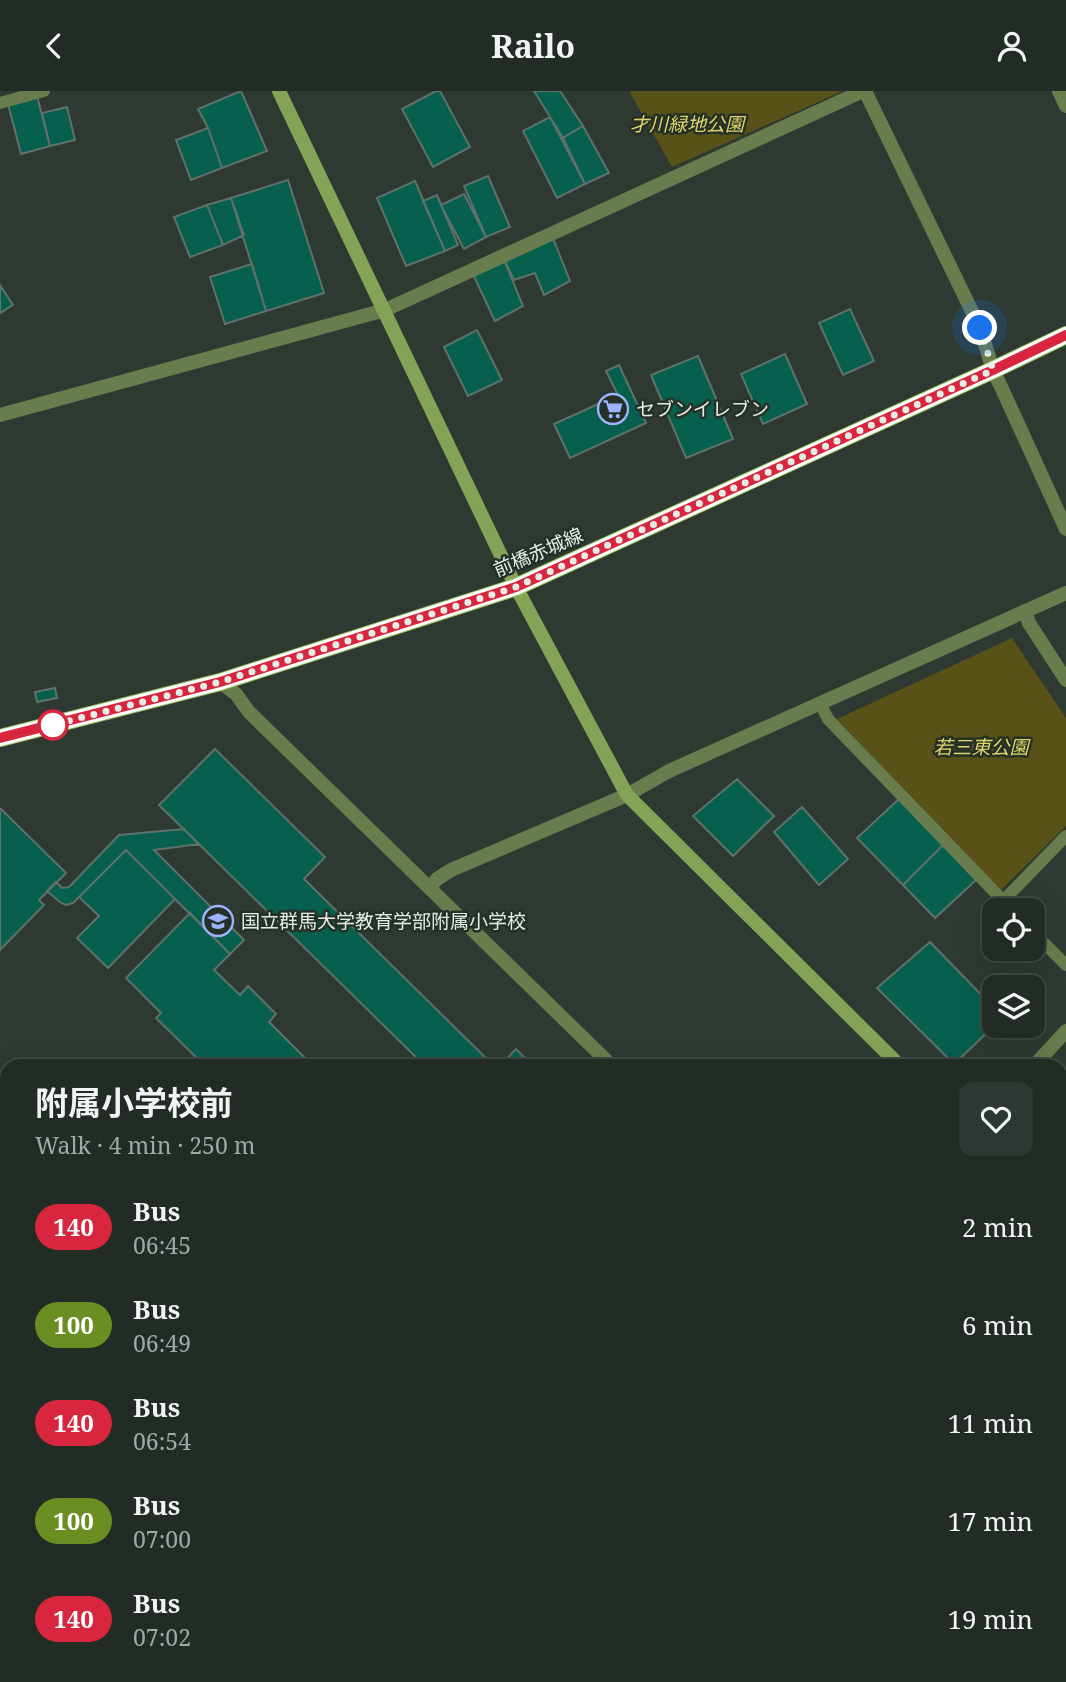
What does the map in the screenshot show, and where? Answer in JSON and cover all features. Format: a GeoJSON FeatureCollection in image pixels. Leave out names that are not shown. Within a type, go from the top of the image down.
{"type":"FeatureCollection","features":[{"type":"Feature","properties":{"kind":"main road","name":"前橋赤城線"},"geometry":{"type":"LineString","coordinates":[[0,738],[220,682],[516,587],[1066,335]]}},
{"type":"Feature","properties":{"kind":"street"},"geometry":{"type":"LineString","coordinates":[[279,91],[516,587],[627,795],[893,1059]]}},
{"type":"Feature","properties":{"kind":"street"},"geometry":{"type":"LineString","coordinates":[[0,415],[385,310],[864,91],[980,328],[993,370],[1066,529]]}},
{"type":"Feature","properties":{"kind":"street"},"geometry":{"type":"LineString","coordinates":[[1059,91],[1066,106]]}},
{"type":"Feature","properties":{"kind":"street"},"geometry":{"type":"LineString","coordinates":[[430,887],[451,870],[627,795],[669,771],[1066,593]]}},
{"type":"Feature","properties":{"kind":"street"},"geometry":{"type":"LineString","coordinates":[[1025,611],[1029,623],[1066,680]]}},
{"type":"Feature","properties":{"kind":"street"},"geometry":{"type":"LineString","coordinates":[[220,682],[236,694],[249,712],[605,1059]]}},
{"type":"Feature","properties":{"kind":"street"},"geometry":{"type":"LineString","coordinates":[[1040,1059],[1066,1031]]}},
{"type":"Feature","properties":{"kind":"lane"},"geometry":{"type":"LineString","coordinates":[[0,103],[44,91]]}},
{"type":"Feature","properties":{"kind":"lane"},"geometry":{"type":"LineString","coordinates":[[820,703],[828,719],[1000,898]]}},
{"type":"Feature","properties":{"kind":"lane"},"geometry":{"type":"LineString","coordinates":[[1013,898],[1066,836]]}},
{"type":"Feature","properties":{"kind":"lane"},"geometry":{"type":"LineString","coordinates":[[1045,944],[1066,965]]}},
{"type":"Feature","properties":{"kind":"green space","name":"才川緑地公園"},"geometry":{"type":"Polygon","coordinates":[[[629,91],[843,91],[672,167],[629,91]]]}},
{"type":"Feature","properties":{"kind":"green space","name":"若三東公園"},"geometry":{"type":"Polygon","coordinates":[[[1012,638],[1066,718],[1066,826],[1000,891],[837,719],[1012,638]]]}},
{"type":"Feature","properties":{"kind":"building"},"geometry":{"type":"Polygon","coordinates":[[[241,91],[267,151],[222,168],[208,128],[198,109],[241,91]]]}},
{"type":"Feature","properties":{"kind":"building"},"geometry":{"type":"Polygon","coordinates":[[[440,91],[470,147],[433,167],[402,109],[440,91]]]}},
{"type":"Feature","properties":{"kind":"building"},"geometry":{"type":"Polygon","coordinates":[[[534,91],[560,91],[583,126],[563,138],[534,91]]]}},
{"type":"Feature","properties":{"kind":"building"},"geometry":{"type":"Polygon","coordinates":[[[37,96],[50,146],[21,154],[8,104],[37,96]]]}},
{"type":"Feature","properties":{"kind":"building"},"geometry":{"type":"Polygon","coordinates":[[[67,107],[75,140],[50,146],[42,113],[67,107]]]}},
{"type":"Feature","properties":{"kind":"building"},"geometry":{"type":"Polygon","coordinates":[[[550,117],[585,184],[557,198],[523,131],[550,117]]]}},
{"type":"Feature","properties":{"kind":"building"},"geometry":{"type":"Polygon","coordinates":[[[583,126],[609,173],[585,184],[563,138],[583,126]]]}},
{"type":"Feature","properties":{"kind":"building"},"geometry":{"type":"Polygon","coordinates":[[[208,128],[222,168],[191,180],[176,140],[208,128]]]}},
{"type":"Feature","properties":{"kind":"building"},"geometry":{"type":"Polygon","coordinates":[[[488,176],[510,227],[486,237],[464,186],[488,176]]]}},
{"type":"Feature","properties":{"kind":"building"},"geometry":{"type":"Polygon","coordinates":[[[288,180],[324,293],[266,311],[231,198],[288,180]]]}},
{"type":"Feature","properties":{"kind":"building"},"geometry":{"type":"Polygon","coordinates":[[[415,181],[445,251],[406,266],[377,198],[415,181]]]}},
{"type":"Feature","properties":{"kind":"building"},"geometry":{"type":"Polygon","coordinates":[[[464,194],[486,237],[464,249],[441,205],[464,194]]]}},
{"type":"Feature","properties":{"kind":"building"},"geometry":{"type":"Polygon","coordinates":[[[437,195],[458,245],[445,251],[423,201],[437,195]]]}},
{"type":"Feature","properties":{"kind":"building"},"geometry":{"type":"Polygon","coordinates":[[[231,198],[244,235],[223,245],[207,205],[231,198]]]}},
{"type":"Feature","properties":{"kind":"building"},"geometry":{"type":"Polygon","coordinates":[[[207,205],[223,245],[190,257],[174,217],[207,205]]]}},
{"type":"Feature","properties":{"kind":"building"},"geometry":{"type":"Polygon","coordinates":[[[551,233],[570,281],[544,295],[535,273],[514,280],[502,255],[551,233]]]}},
{"type":"Feature","properties":{"kind":"building"},"geometry":{"type":"Polygon","coordinates":[[[502,255],[523,306],[495,321],[471,270],[502,255]]]}},
{"type":"Feature","properties":{"kind":"building"},"geometry":{"type":"Polygon","coordinates":[[[252,264],[266,311],[225,324],[210,277],[252,264]]]}},
{"type":"Feature","properties":{"kind":"building"},"geometry":{"type":"Polygon","coordinates":[[[0,285],[13,305],[0,313],[0,285]]]}},
{"type":"Feature","properties":{"kind":"building"},"geometry":{"type":"Polygon","coordinates":[[[850,309],[874,361],[843,375],[819,323],[850,309]]]}},
{"type":"Feature","properties":{"kind":"building"},"geometry":{"type":"Polygon","coordinates":[[[477,330],[502,380],[468,396],[444,347],[477,330]]]}},
{"type":"Feature","properties":{"kind":"building"},"geometry":{"type":"Polygon","coordinates":[[[785,354],[807,404],[763,424],[741,374],[785,354]]]}},
{"type":"Feature","properties":{"kind":"building"},"geometry":{"type":"Polygon","coordinates":[[[698,356],[733,439],[686,458],[651,375],[698,356]]]}},
{"type":"Feature","properties":{"kind":"building","name":"セブンイレブン"},"geometry":{"type":"Polygon","coordinates":[[[619,365],[646,423],[570,458],[554,424],[618,395],[606,371],[619,365]]]}},
{"type":"Feature","properties":{"kind":"building"},"geometry":{"type":"Polygon","coordinates":[[[55,688],[57,698],[37,702],[35,692],[55,688]]]}},
{"type":"Feature","properties":{"kind":"building"},"geometry":{"type":"Polygon","coordinates":[[[215,749],[325,857],[304,879],[487,1059],[418,1059],[159,805],[215,749]]]}},
{"type":"Feature","properties":{"kind":"building"},"geometry":{"type":"Polygon","coordinates":[[[737,779],[774,816],[733,856],[693,816],[737,779]]]}},
{"type":"Feature","properties":{"kind":"building"},"geometry":{"type":"Polygon","coordinates":[[[899,799],[943,845],[903,885],[857,838],[899,799]]]}},
{"type":"Feature","properties":{"kind":"building"},"geometry":{"type":"Polygon","coordinates":[[[802,807],[848,859],[819,885],[774,832],[802,807]]]}},
{"type":"Feature","properties":{"kind":"building"},"geometry":{"type":"Polygon","coordinates":[[[1,809],[66,873],[39,900],[44,905],[0,950],[0,811],[1,809]]]}},
{"type":"Feature","properties":{"kind":"building"},"geometry":{"type":"Polygon","coordinates":[[[184,829],[199,844],[154,850],[244,940],[230,954],[126,850],[73,903],[61,903],[47,891],[56,882],[62,888],[69,887],[119,835],[184,829]]]}},
{"type":"Feature","properties":{"kind":"building"},"geometry":{"type":"Polygon","coordinates":[[[943,845],[976,880],[935,918],[903,885],[943,845]]]}},
{"type":"Feature","properties":{"kind":"building"},"geometry":{"type":"Polygon","coordinates":[[[126,850],[175,899],[108,968],[77,938],[99,916],[79,897],[126,850]]]}},
{"type":"Feature","properties":{"kind":"building"},"geometry":{"type":"Polygon","coordinates":[[[190,913],[230,954],[214,970],[240,995],[248,986],[276,1014],[269,1022],[306,1059],[198,1059],[156,1018],[161,1013],[126,978],[190,913]]]}},
{"type":"Feature","properties":{"kind":"building"},"geometry":{"type":"Polygon","coordinates":[[[930,942],[982,996],[982,1037],[959,1059],[949,1059],[877,988],[930,942]]]}},
{"type":"Feature","properties":{"kind":"building"},"geometry":{"type":"Polygon","coordinates":[[[516,1049],[526,1059],[507,1059],[516,1049]]]}},
{"type":"Feature","properties":{"kind":"bus line","name":"140"},"geometry":{"type":"LineString","coordinates":[[0,738],[220,682],[516,587],[1066,335]]}},
{"type":"Feature","properties":{"kind":"place","name":"セブンイレブン"},"geometry":{"type":"Point","coordinates":[613,409]}},
{"type":"Feature","properties":{"kind":"place","name":"国立群馬大学教育学部附属小学校"},"geometry":{"type":"Point","coordinates":[218,921]}},
{"type":"Feature","properties":{"kind":"route"},"geometry":{"type":"LineString","coordinates":[[53,725],[49,726],[220,682],[516,587],[993,370],[980,328]]}}]}
